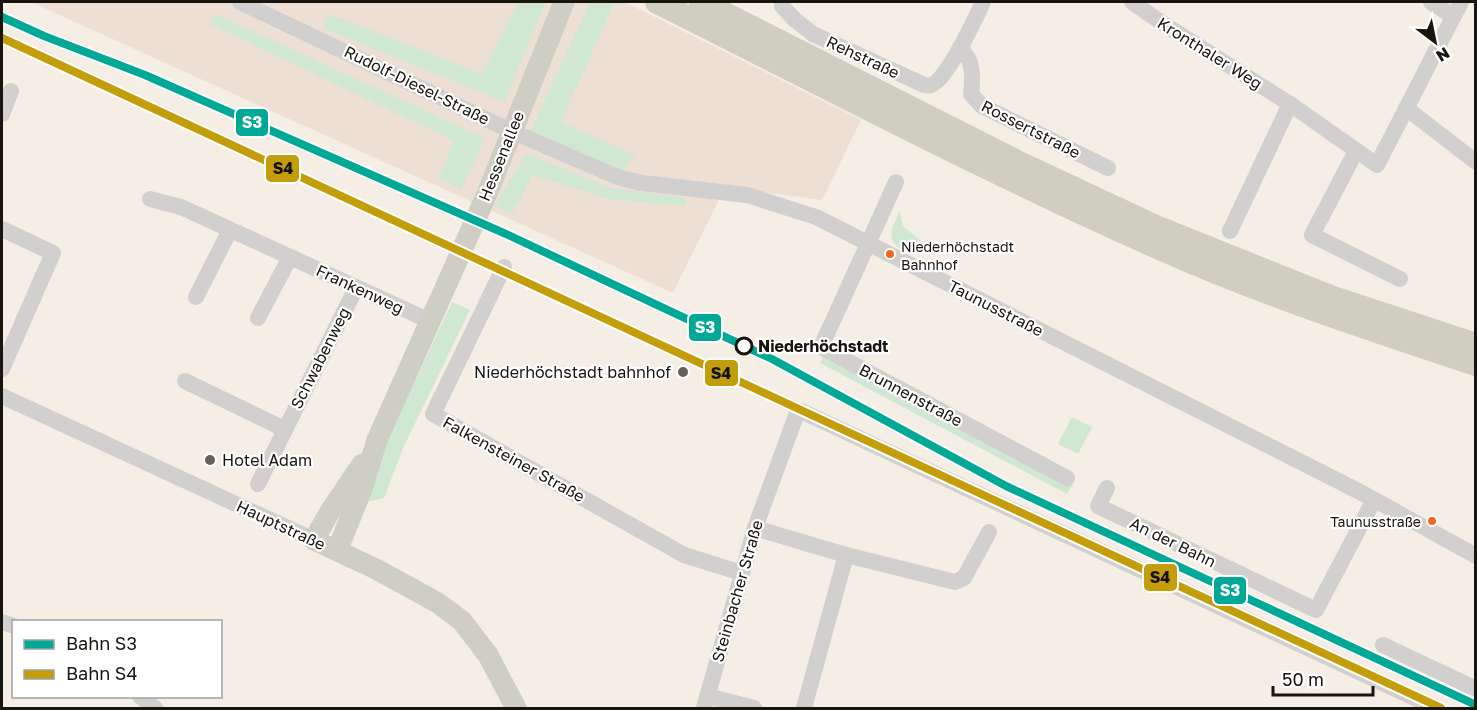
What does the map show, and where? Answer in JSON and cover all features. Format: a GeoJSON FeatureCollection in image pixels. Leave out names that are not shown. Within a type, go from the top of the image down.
{"type":"FeatureCollection","features":[{"type":"Feature","properties":{"kind":"highway"},"geometry":{"type":"LineString","coordinates":[[657,2],[1013,181],[1155,246],[1314,310],[1476,364]]}},
{"type":"Feature","properties":{"kind":"highway"},"geometry":{"type":"LineString","coordinates":[[701,2],[1017,162],[1158,228],[1330,297],[1476,345]]}},
{"type":"Feature","properties":{"kind":"highway"},"geometry":{"type":"LineString","coordinates":[[728,2],[766,35]]}},
{"type":"Feature","properties":{"kind":"main road","name":"Hessenallee"},"geometry":{"type":"LineString","coordinates":[[337,550],[359,496],[377,440],[487,194],[564,2]]}},
{"type":"Feature","properties":{"kind":"main road","name":"Hessenallee"},"geometry":{"type":"LineString","coordinates":[[314,540],[377,440]]}},
{"type":"Feature","properties":{"kind":"main road","name":"Hauptstraße"},"geometry":{"type":"LineString","coordinates":[[314,540],[438,603],[462,621],[488,655],[516,708]]}},
{"type":"Feature","properties":{"kind":"street","name":"Rudolf-Diesel-Straße"},"geometry":{"type":"LineString","coordinates":[[240,2],[511,131],[620,178],[642,183],[747,195],[801,210],[868,244]]}},
{"type":"Feature","properties":{"kind":"street"},"geometry":{"type":"LineString","coordinates":[[960,48],[983,2]]}},
{"type":"Feature","properties":{"kind":"street","name":"Kronthaler Weg"},"geometry":{"type":"LineString","coordinates":[[1132,2],[1290,104],[1377,165],[1406,108]]}},
{"type":"Feature","properties":{"kind":"street"},"geometry":{"type":"LineString","coordinates":[[1431,2],[1456,9],[1406,108],[1476,162]]}},
{"type":"Feature","properties":{"kind":"street","name":"Rehstraße"},"geometry":{"type":"LineString","coordinates":[[782,6],[813,34],[922,84],[931,86],[938,82],[960,48]]}},
{"type":"Feature","properties":{"kind":"street","name":"Rossertstraße"},"geometry":{"type":"LineString","coordinates":[[960,48],[965,53],[974,76],[971,94],[974,100],[1108,168]]}},
{"type":"Feature","properties":{"kind":"street"},"geometry":{"type":"LineString","coordinates":[[1230,231],[1290,104]]}},
{"type":"Feature","properties":{"kind":"street"},"geometry":{"type":"LineString","coordinates":[[1356,151],[1312,235],[1400,279]]}},
{"type":"Feature","properties":{"kind":"street","name":"Brunnenstraße"},"geometry":{"type":"LineString","coordinates":[[896,182],[821,347],[1067,478]]}},
{"type":"Feature","properties":{"kind":"street","name":"Frankenweg"},"geometry":{"type":"LineString","coordinates":[[150,199],[181,207],[430,321]]}},
{"type":"Feature","properties":{"kind":"street"},"geometry":{"type":"LineString","coordinates":[[2,229],[53,253],[2,369]]}},
{"type":"Feature","properties":{"kind":"street"},"geometry":{"type":"LineString","coordinates":[[196,297],[230,230]]}},
{"type":"Feature","properties":{"kind":"street","name":"Taunusstraße"},"geometry":{"type":"LineString","coordinates":[[868,244],[1374,500],[1476,556]]}},
{"type":"Feature","properties":{"kind":"street"},"geometry":{"type":"LineString","coordinates":[[258,318],[290,257]]}},
{"type":"Feature","properties":{"kind":"street","name":"Falkensteiner Straße"},"geometry":{"type":"LineString","coordinates":[[504,267],[433,414],[684,555],[742,573]]}},
{"type":"Feature","properties":{"kind":"street","name":"Schwabenweg"},"geometry":{"type":"LineString","coordinates":[[258,484],[356,288]]}},
{"type":"Feature","properties":{"kind":"street","name":"Schwabenweg"},"geometry":{"type":"LineString","coordinates":[[185,381],[284,429]]}},
{"type":"Feature","properties":{"kind":"street","name":"Hauptstraße"},"geometry":{"type":"LineString","coordinates":[[2,396],[314,540]]}},
{"type":"Feature","properties":{"kind":"street","name":"Steinbacher Straße"},"geometry":{"type":"LineString","coordinates":[[705,702],[754,528],[797,413],[806,412],[1436,708]]}},
{"type":"Feature","properties":{"kind":"street","name":"An der Bahn"},"geometry":{"type":"LineString","coordinates":[[1107,488],[1098,506],[1316,610],[1374,500]]}},
{"type":"Feature","properties":{"kind":"street"},"geometry":{"type":"LineString","coordinates":[[754,528],[846,555],[955,582],[964,578],[989,532]]}},
{"type":"Feature","properties":{"kind":"street"},"geometry":{"type":"LineString","coordinates":[[804,708],[846,555]]}},
{"type":"Feature","properties":{"kind":"street"},"geometry":{"type":"LineString","coordinates":[[1383,645],[1476,689]]}},
{"type":"Feature","properties":{"kind":"street"},"geometry":{"type":"LineString","coordinates":[[143,698],[156,708]]}},
{"type":"Feature","properties":{"kind":"street"},"geometry":{"type":"LineString","coordinates":[[705,702],[754,708]]}},
{"type":"Feature","properties":{"kind":"shaded area"},"geometry":{"type":"Polygon","coordinates":[[[31,2],[625,2],[861,120],[822,200],[725,187],[673,293],[31,2]]]}},
{"type":"Feature","properties":{"kind":"green space"},"geometry":{"type":"Polygon","coordinates":[[[518,2],[546,2],[504,102],[323,28],[330,14],[482,74],[518,2]]]}},
{"type":"Feature","properties":{"kind":"green space"},"geometry":{"type":"Polygon","coordinates":[[[590,2],[614,4],[561,122],[635,155],[623,171],[530,132],[590,2]]]}},
{"type":"Feature","properties":{"kind":"green space"},"geometry":{"type":"Polygon","coordinates":[[[215,14],[485,138],[461,189],[438,179],[454,141],[210,24],[215,14]]]}},
{"type":"Feature","properties":{"kind":"green space"},"geometry":{"type":"Polygon","coordinates":[[[526,153],[611,188],[685,198],[685,206],[608,199],[533,175],[512,214],[495,206],[526,153]]]}},
{"type":"Feature","properties":{"kind":"green space"},"geometry":{"type":"Polygon","coordinates":[[[900,211],[903,226],[920,240],[914,255],[898,247],[892,238],[891,233],[900,211]]]}},
{"type":"Feature","properties":{"kind":"green space"},"geometry":{"type":"Polygon","coordinates":[[[452,302],[470,310],[403,448],[384,498],[367,502],[386,443],[452,302]]]}},
{"type":"Feature","properties":{"kind":"green space"},"geometry":{"type":"Polygon","coordinates":[[[824,355],[1073,485],[1067,494],[820,363],[824,355]]]}},
{"type":"Feature","properties":{"kind":"green space"},"geometry":{"type":"Polygon","coordinates":[[[1072,417],[1092,427],[1078,454],[1058,444],[1072,417]]]}},
{"type":"Feature","properties":{"kind":"rail line","name":"S3"},"geometry":{"type":"LineString","coordinates":[[2,17],[44,36],[145,75],[506,234],[772,359],[1006,486],[1476,705]]}},
{"type":"Feature","properties":{"kind":"rail line","name":"S4"},"geometry":{"type":"LineString","coordinates":[[2,38],[1441,708]]}},
{"type":"Feature","properties":{"kind":"place","name":"Niederhöchstadt Bahnhof"},"geometry":{"type":"Point","coordinates":[890,254]}},
{"type":"Feature","properties":{"kind":"place","name":"Niederhöchstadt"},"geometry":{"type":"Point","coordinates":[744,346]}},
{"type":"Feature","properties":{"kind":"place","name":"Niederhöchstadt bahnhof"},"geometry":{"type":"Point","coordinates":[683,372]}},
{"type":"Feature","properties":{"kind":"place","name":"Hotel Adam"},"geometry":{"type":"Point","coordinates":[210,460]}},
{"type":"Feature","properties":{"kind":"place","name":"Taunusstraße"},"geometry":{"type":"Point","coordinates":[1432,521]}}]}
